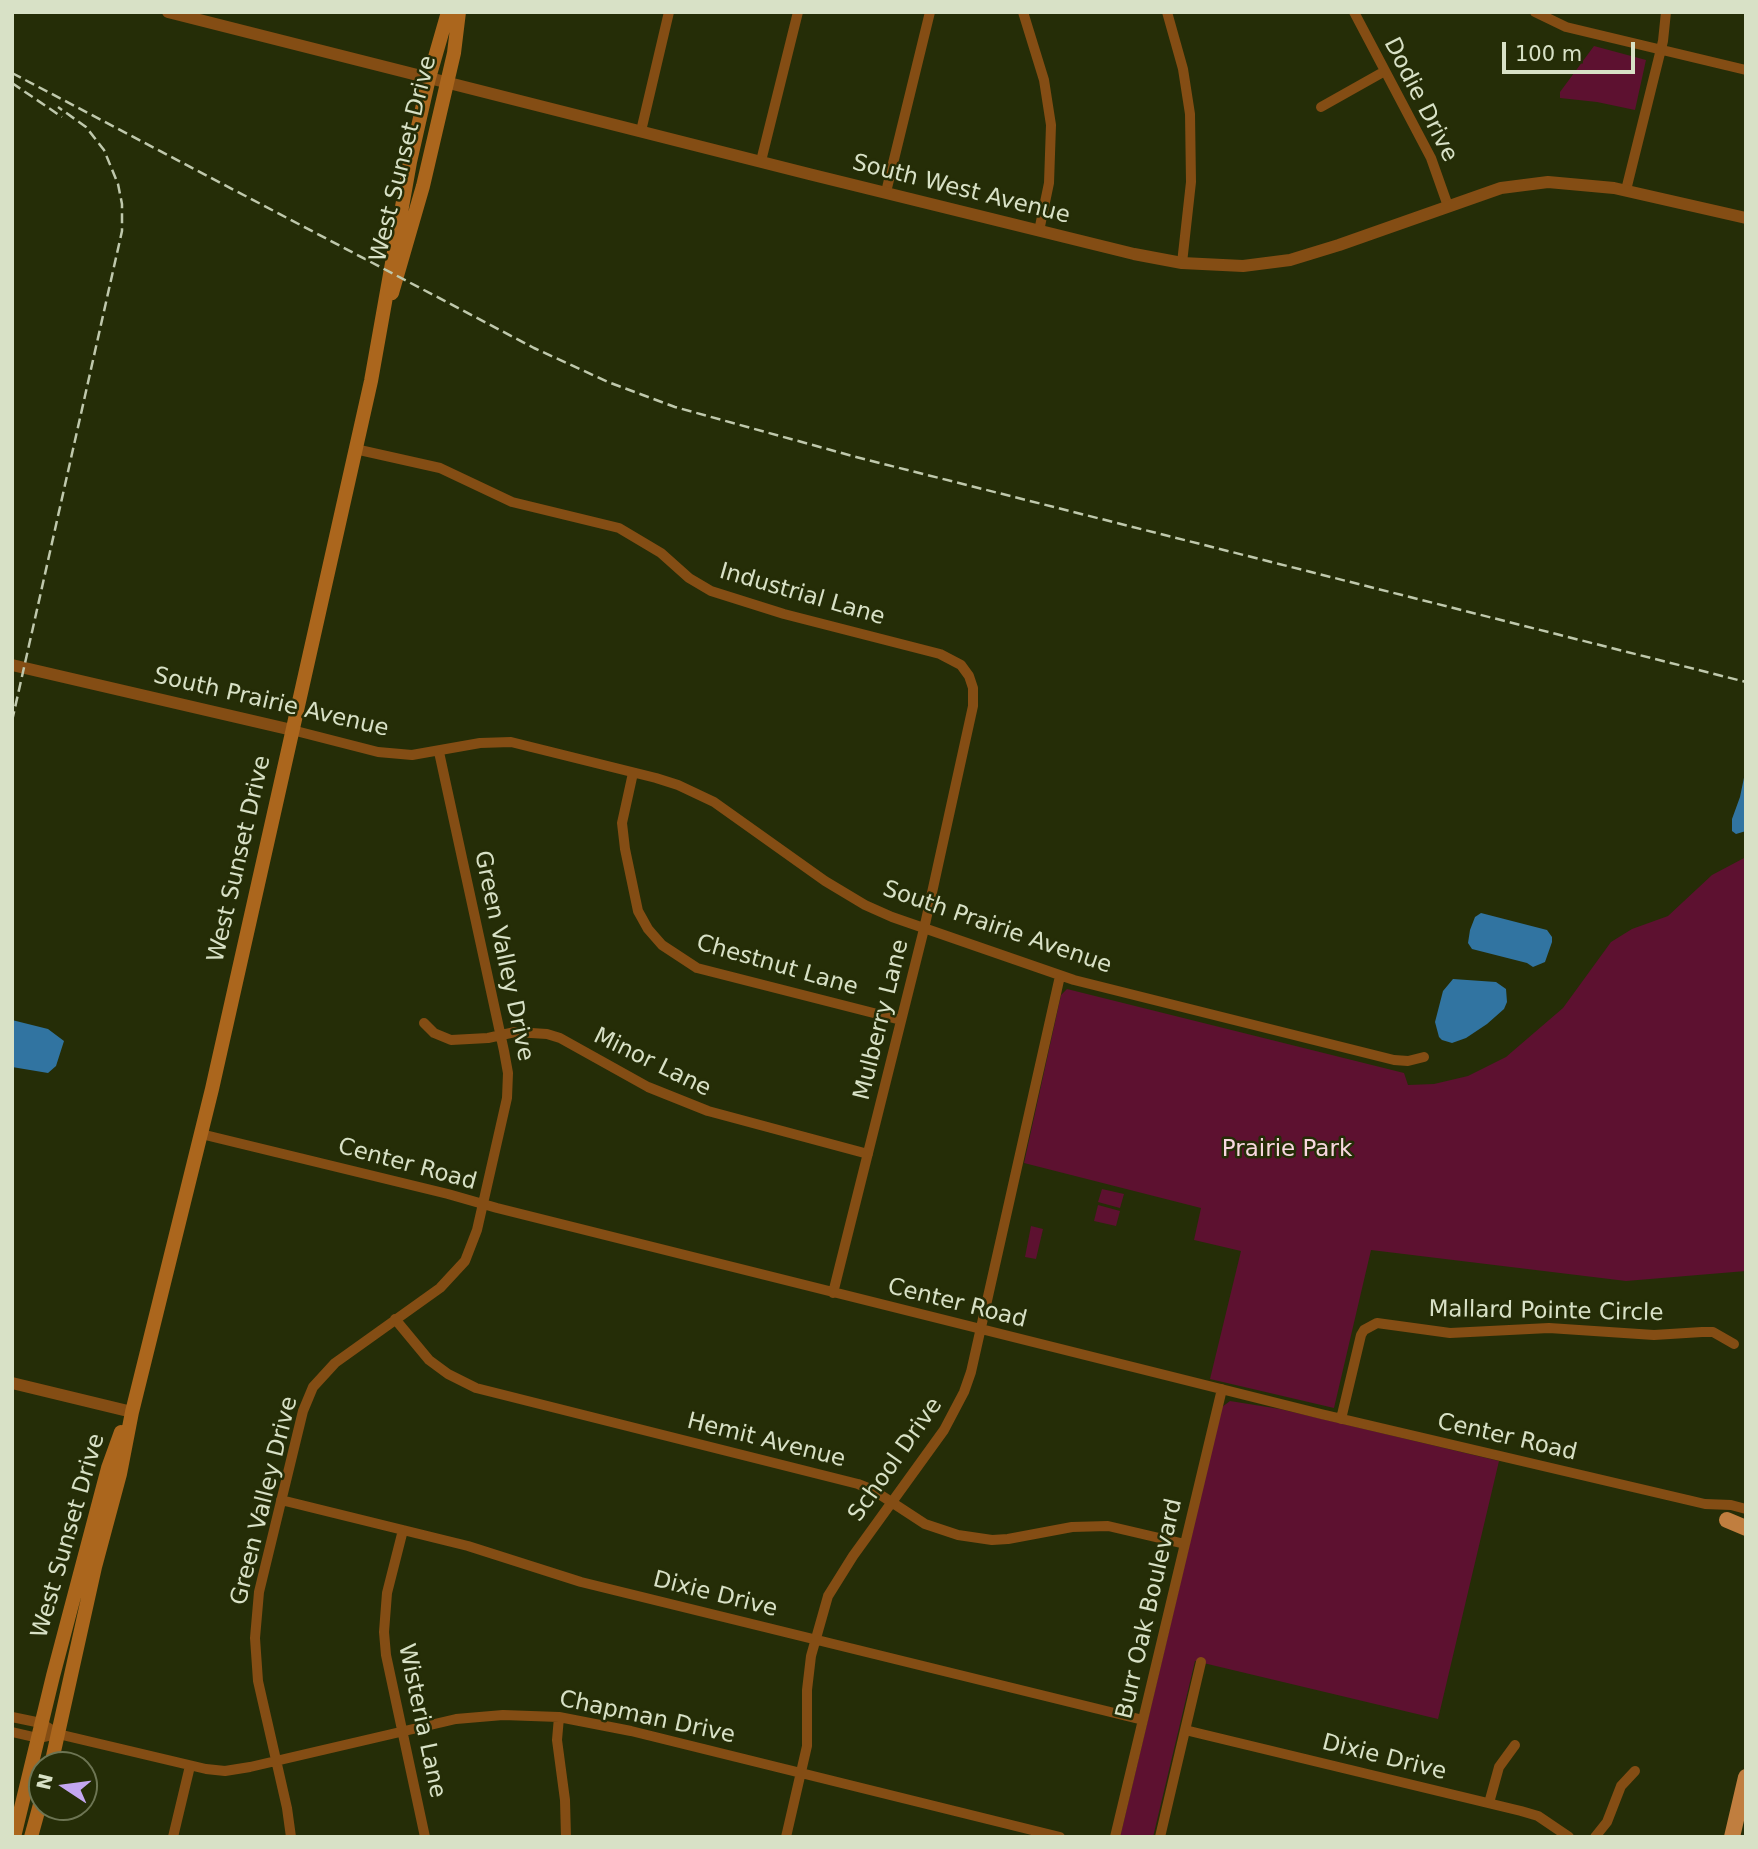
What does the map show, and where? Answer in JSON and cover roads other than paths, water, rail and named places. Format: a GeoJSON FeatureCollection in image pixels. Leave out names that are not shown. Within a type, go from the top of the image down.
{"type":"FeatureCollection","features":[{"type":"Feature","properties":{"kind":"main road","name":"West Sunset Drive"},"geometry":{"type":"LineString","coordinates":[[54,1751],[95,1567],[120,1474],[132,1412],[201,1134],[355,449],[384,314],[401,207],[429,78],[448,12]]}},
{"type":"Feature","properties":{"kind":"main road","name":"West Sunset Drive"},"geometry":{"type":"LineString","coordinates":[[384,314],[398,278],[411,230],[447,83],[459,12]]}},
{"type":"Feature","properties":{"kind":"main road","name":"West Sunset Drive"},"geometry":{"type":"LineString","coordinates":[[14,1837],[108,1468],[132,1412]]}},
{"type":"Feature","properties":{"kind":"main road"},"geometry":{"type":"LineString","coordinates":[[1727,1520],[1746,1526]]}},
{"type":"Feature","properties":{"kind":"main road"},"geometry":{"type":"LineString","coordinates":[[1732,1837],[1746,1777]]}},
{"type":"Feature","properties":{"kind":"street","name":"South West Avenue"},"geometry":{"type":"LineString","coordinates":[[168,12],[1039,231],[1182,263],[1243,266],[1290,260],[1502,188],[1548,182],[1626,190],[1746,218]]}},
{"type":"Feature","properties":{"kind":"street"},"geometry":{"type":"LineString","coordinates":[[640,131],[669,12]]}},
{"type":"Feature","properties":{"kind":"street"},"geometry":{"type":"LineString","coordinates":[[761,161],[798,12]]}},
{"type":"Feature","properties":{"kind":"street"},"geometry":{"type":"LineString","coordinates":[[886,192],[930,12]]}},
{"type":"Feature","properties":{"kind":"street"},"geometry":{"type":"LineString","coordinates":[[1023,12],[1044,80],[1051,125],[1049,183],[1039,231]]}},
{"type":"Feature","properties":{"kind":"street"},"geometry":{"type":"LineString","coordinates":[[1168,12],[1183,69],[1190,114],[1191,182],[1182,263]]}},
{"type":"Feature","properties":{"kind":"street","name":"Dodie Drive"},"geometry":{"type":"LineString","coordinates":[[1354,12],[1431,158],[1448,206]]}},
{"type":"Feature","properties":{"kind":"street"},"geometry":{"type":"LineString","coordinates":[[1535,12],[1566,27],[1746,70]]}},
{"type":"Feature","properties":{"kind":"street"},"geometry":{"type":"LineString","coordinates":[[1626,190],[1661,49],[1666,12]]}},
{"type":"Feature","properties":{"kind":"street"},"geometry":{"type":"LineString","coordinates":[[1321,107],[1385,71]]}},
{"type":"Feature","properties":{"kind":"street","name":"Industrial Lane"},"geometry":{"type":"LineString","coordinates":[[355,449],[446,470],[476,487],[512,502],[619,528],[646,543],[689,578],[711,591],[784,614],[940,654],[956,662],[968,673]]}},
{"type":"Feature","properties":{"kind":"street","name":"South Prairie Avenue"},"geometry":{"type":"LineString","coordinates":[[12,665],[379,752],[412,755],[480,743],[511,742],[633,772],[678,785],[702,796],[724,808],[847,895],[877,911],[924,929],[1060,976],[1394,1060],[1424,1058]]}},
{"type":"Feature","properties":{"kind":"street","name":"Mulberry Lane"},"geometry":{"type":"LineString","coordinates":[[833,1293],[924,929],[972,706],[973,688],[968,673]]}},
{"type":"Feature","properties":{"kind":"street","name":"Green Valley Drive"},"geometry":{"type":"LineString","coordinates":[[291,1837],[258,1681],[255,1638],[259,1592],[303,1411],[313,1387],[335,1363],[440,1288],[465,1261],[471,1249],[483,1204],[508,1098],[508,1073],[501,1035],[439,752]]}},
{"type":"Feature","properties":{"kind":"street","name":"Chestnut Lane"},"geometry":{"type":"LineString","coordinates":[[633,772],[622,823],[625,849],[638,911],[648,929],[662,945],[697,968],[901,1020]]}},
{"type":"Feature","properties":{"kind":"street","name":"School Drive"},"geometry":{"type":"LineString","coordinates":[[786,1837],[802,1773],[808,1737],[808,1676],[825,1604],[836,1581],[944,1430],[960,1401],[971,1372],[1060,976]]}},
{"type":"Feature","properties":{"kind":"street","name":"Minor Lane"},"geometry":{"type":"LineString","coordinates":[[424,1023],[434,1033],[451,1040],[480,1039],[514,1032],[541,1033],[560,1038],[648,1087],[708,1111],[868,1154]]}},
{"type":"Feature","properties":{"kind":"street","name":"Center Road"},"geometry":{"type":"LineString","coordinates":[[201,1134],[1341,1419],[1705,1504],[1731,1505],[1746,1509]]}},
{"type":"Feature","properties":{"kind":"street","name":"Hemit Avenue"},"geometry":{"type":"LineString","coordinates":[[395,1319],[429,1360],[448,1374],[476,1388],[858,1484],[873,1490],[925,1524],[966,1537],[1008,1539],[1072,1527],[1108,1526],[1185,1544]]}},
{"type":"Feature","properties":{"kind":"street","name":"Mallard Pointe Circle"},"geometry":{"type":"LineString","coordinates":[[1341,1419],[1359,1340],[1364,1330],[1377,1324],[1450,1332],[1549,1328],[1654,1335],[1713,1332],[1734,1344]]}},
{"type":"Feature","properties":{"kind":"street"},"geometry":{"type":"LineString","coordinates":[[12,1383],[132,1412]]}},
{"type":"Feature","properties":{"kind":"street","name":"Burr Oak Boulevard"},"geometry":{"type":"LineString","coordinates":[[1115,1837],[1222,1389]]}},
{"type":"Feature","properties":{"kind":"street","name":"Dixie Drive"},"geometry":{"type":"LineString","coordinates":[[281,1500],[468,1546],[581,1582],[1143,1720]]}},
{"type":"Feature","properties":{"kind":"street","name":"Center Road"},"geometry":{"type":"LineString","coordinates":[[1705,1504],[1727,1520]]}},
{"type":"Feature","properties":{"kind":"street","name":"Wisteria Lane"},"geometry":{"type":"LineString","coordinates":[[403,1530],[387,1593],[384,1632],[388,1675],[425,1837]]}},
{"type":"Feature","properties":{"kind":"street"},"geometry":{"type":"LineString","coordinates":[[1160,1837],[1201,1662]]}},
{"type":"Feature","properties":{"kind":"street","name":"Chapman Drive"},"geometry":{"type":"LineString","coordinates":[[12,1717],[40,1730],[190,1766],[225,1771],[401,1730],[479,1716],[559,1717],[593,1722],[1060,1837]]}},
{"type":"Feature","properties":{"kind":"street"},"geometry":{"type":"LineString","coordinates":[[559,1717],[557,1740],[565,1800],[566,1837]]}},
{"type":"Feature","properties":{"kind":"street","name":"Chapman Drive"},"geometry":{"type":"LineString","coordinates":[[12,1732],[40,1730]]}},
{"type":"Feature","properties":{"kind":"street","name":"Dixie Drive"},"geometry":{"type":"LineString","coordinates":[[1185,1730],[1538,1816],[1569,1837]]}},
{"type":"Feature","properties":{"kind":"street"},"geometry":{"type":"LineString","coordinates":[[1489,1803],[1499,1767],[1515,1745]]}},
{"type":"Feature","properties":{"kind":"street"},"geometry":{"type":"LineString","coordinates":[[173,1837],[190,1766]]}},
{"type":"Feature","properties":{"kind":"street"},"geometry":{"type":"LineString","coordinates":[[1595,1837],[1608,1822],[1621,1786],[1635,1771]]}},
{"type":"Feature","properties":{"kind":"water"},"geometry":{"type":"Polygon","coordinates":[[[1746,768],[1746,831],[1736,834],[1732,831],[1732,819],[1746,768]]]}},
{"type":"Feature","properties":{"kind":"water"},"geometry":{"type":"Polygon","coordinates":[[[1481,913],[1547,930],[1552,942],[1545,962],[1533,967],[1527,963],[1472,949],[1468,943],[1470,930],[1475,917],[1481,913]]]}},
{"type":"Feature","properties":{"kind":"water"},"geometry":{"type":"Polygon","coordinates":[[[1453,979],[1496,982],[1506,989],[1507,1002],[1504,1009],[1487,1024],[1466,1038],[1452,1043],[1439,1037],[1435,1022],[1443,991],[1453,979]]]}},
{"type":"Feature","properties":{"kind":"water"},"geometry":{"type":"Polygon","coordinates":[[[12,1020],[48,1029],[64,1041],[56,1066],[48,1073],[12,1067],[12,1020]]]}},
{"type":"Feature","properties":{"kind":"railway"},"geometry":{"type":"LineString","coordinates":[[12,73],[534,348],[608,382],[675,407],[856,457],[1746,682]]}},
{"type":"Feature","properties":{"kind":"railway"},"geometry":{"type":"LineString","coordinates":[[12,83],[62,117]]}},
{"type":"Feature","properties":{"kind":"railway"},"geometry":{"type":"LineString","coordinates":[[12,721],[122,231],[122,204],[118,184],[104,150],[86,127],[58,107]]}},
{"type":"Feature","properties":{"kind":"park label","name":"Prairie Park"},"geometry":{"type":"Point","coordinates":[1287,1150]}}]}
